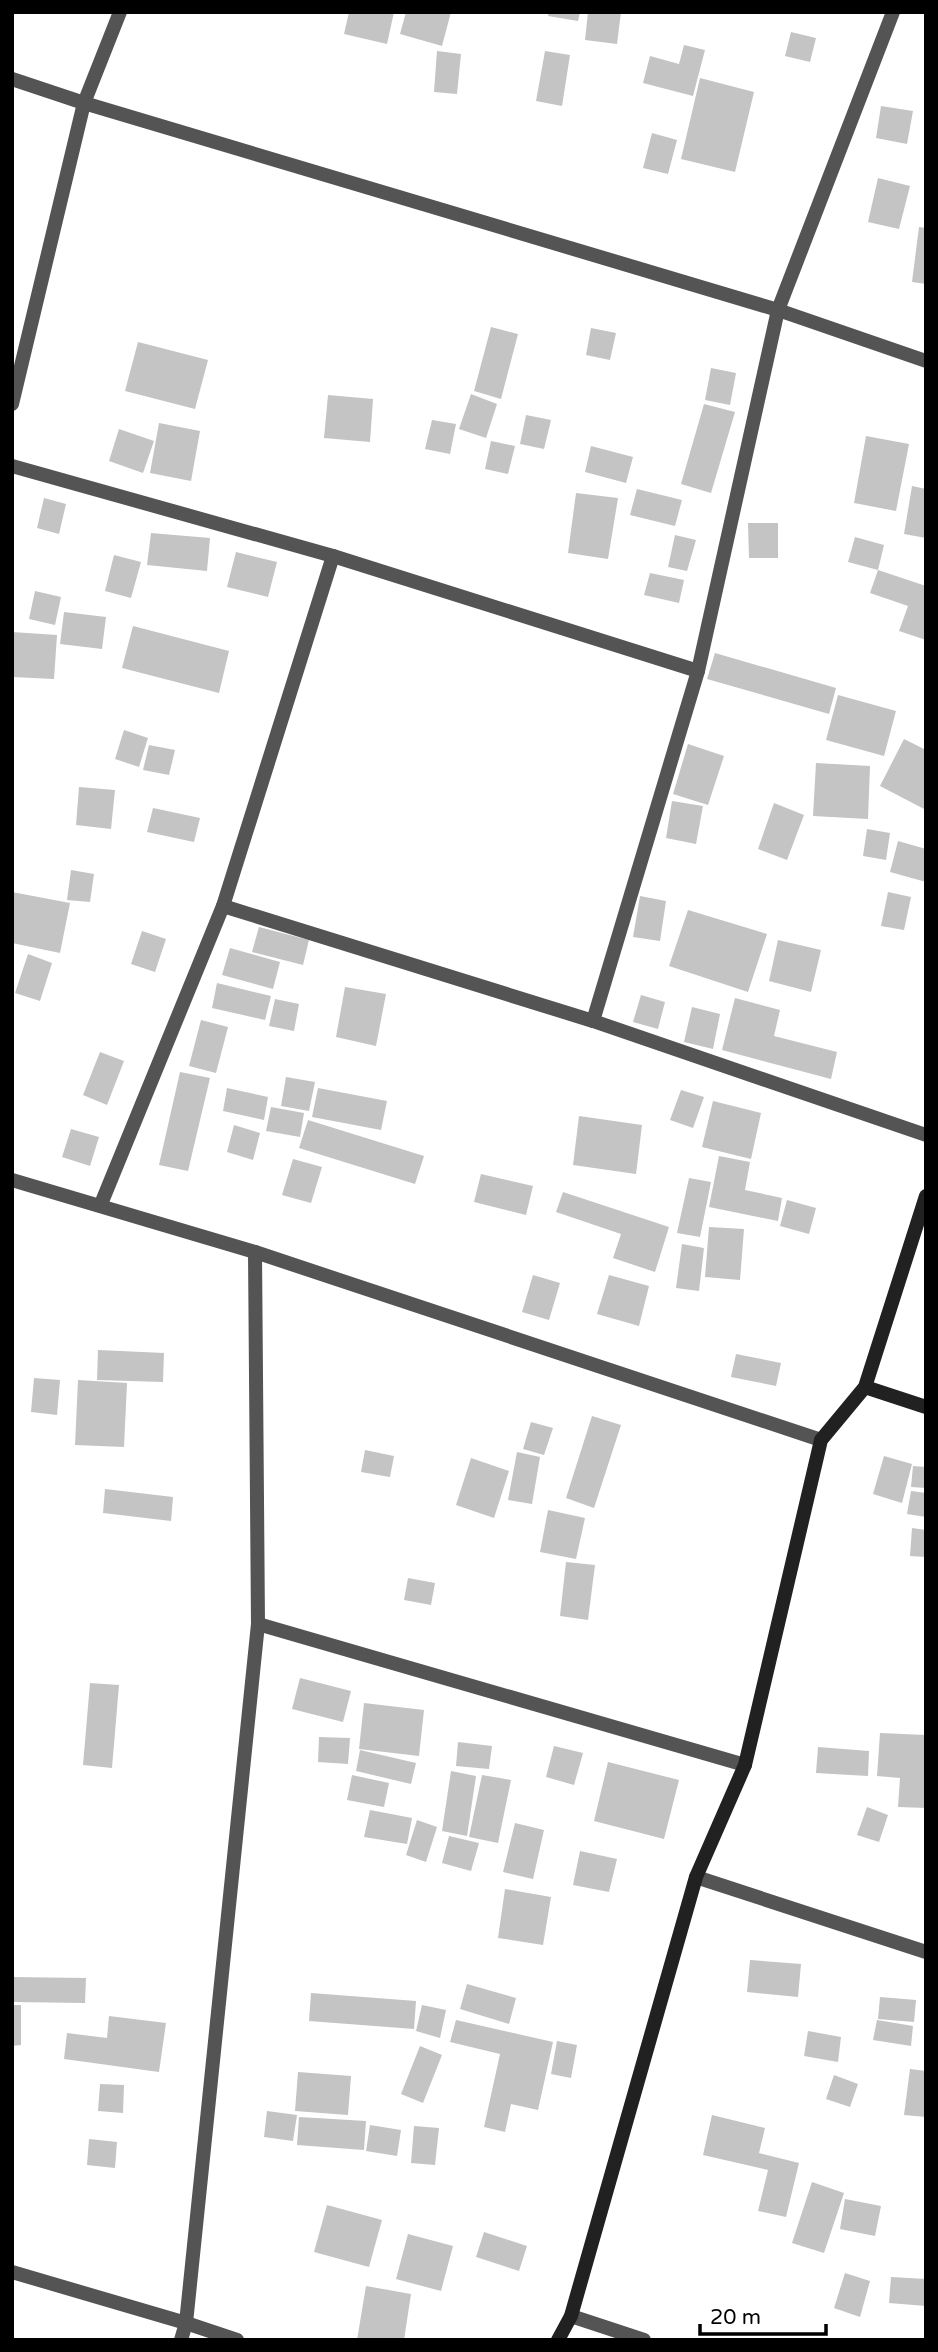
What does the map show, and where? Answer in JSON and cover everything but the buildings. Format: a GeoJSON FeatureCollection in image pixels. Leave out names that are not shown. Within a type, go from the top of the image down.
{"type":"FeatureCollection","features":[{"type":"Feature","properties":{"kind":"street"},"geometry":{"type":"LineString","coordinates":[[12,404],[84,103],[120,12]]}},
{"type":"Feature","properties":{"kind":"street"},"geometry":{"type":"LineString","coordinates":[[593,1021],[698,671],[778,310],[893,12]]}},
{"type":"Feature","properties":{"kind":"street"},"geometry":{"type":"LineString","coordinates":[[12,79],[84,103],[778,310],[926,361]]}},
{"type":"Feature","properties":{"kind":"street"},"geometry":{"type":"LineString","coordinates":[[12,466],[332,556],[698,671]]}},
{"type":"Feature","properties":{"kind":"street"},"geometry":{"type":"LineString","coordinates":[[101,1204],[223,906],[332,556]]}},
{"type":"Feature","properties":{"kind":"street"},"geometry":{"type":"LineString","coordinates":[[223,906],[593,1021],[926,1135]]}},
{"type":"Feature","properties":{"kind":"street"},"geometry":{"type":"LineString","coordinates":[[12,1180],[101,1204],[255,1252],[821,1440]]}},
{"type":"Feature","properties":{"kind":"street"},"geometry":{"type":"LineString","coordinates":[[558,2340],[572,2316],[696,1877],[746,1765],[821,1440],[865,1387],[926,1196]]}},
{"type":"Feature","properties":{"kind":"street"},"geometry":{"type":"LineString","coordinates":[[181,2340],[187,2323],[258,1624],[255,1252]]}},
{"type":"Feature","properties":{"kind":"street"},"geometry":{"type":"LineString","coordinates":[[865,1387],[926,1407]]}},
{"type":"Feature","properties":{"kind":"street"},"geometry":{"type":"LineString","coordinates":[[258,1624],[746,1765]]}},
{"type":"Feature","properties":{"kind":"street"},"geometry":{"type":"LineString","coordinates":[[696,1877],[926,1952]]}},
{"type":"Feature","properties":{"kind":"street"},"geometry":{"type":"LineString","coordinates":[[12,2272],[237,2340]]}},
{"type":"Feature","properties":{"kind":"street"},"geometry":{"type":"LineString","coordinates":[[572,2316],[643,2340]]}}]}
